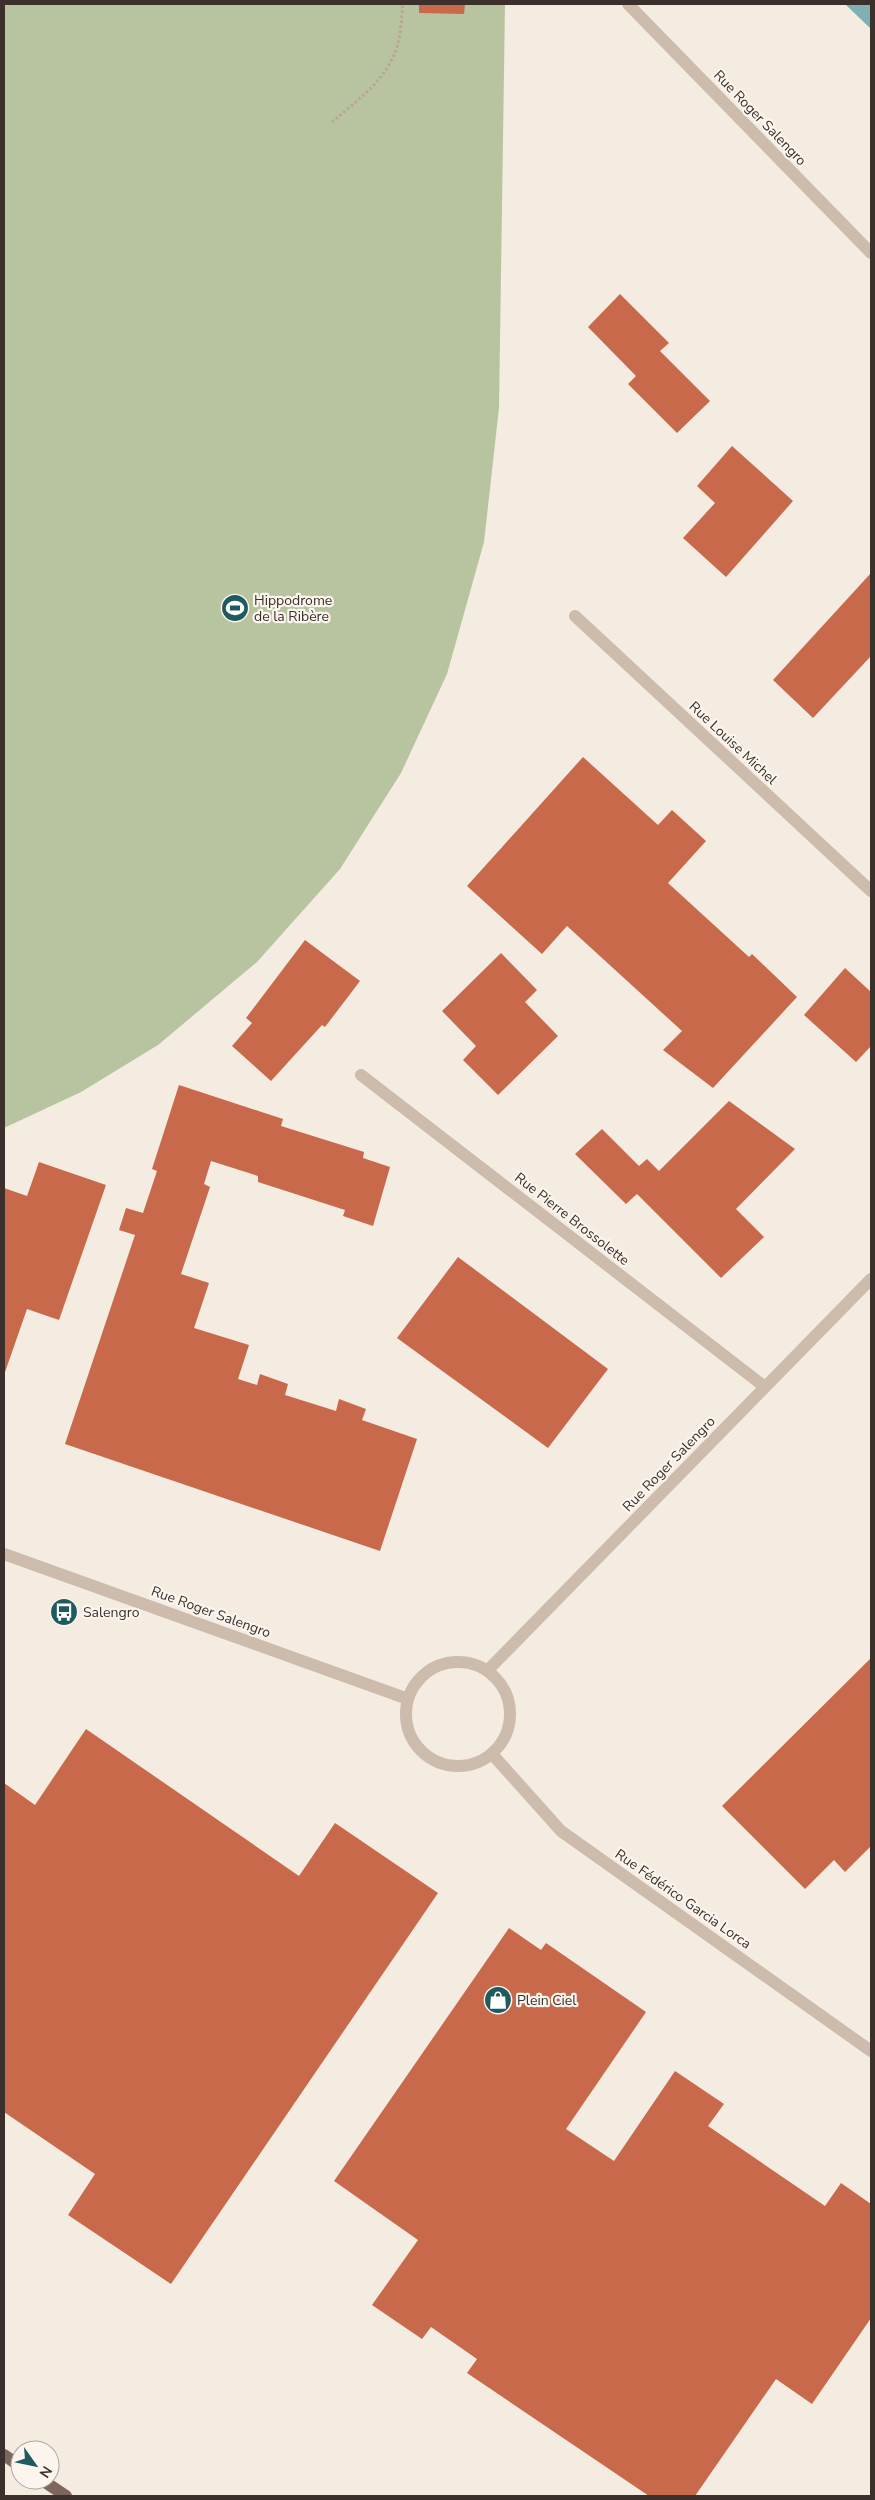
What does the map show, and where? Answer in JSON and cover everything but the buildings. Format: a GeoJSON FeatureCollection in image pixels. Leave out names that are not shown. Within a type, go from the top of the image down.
{"type":"FeatureCollection","features":[{"type":"Feature","properties":{"kind":"street","name":"Rue Roger Salengro"},"geometry":{"type":"LineString","coordinates":[[628,4],[871,253]]}},
{"type":"Feature","properties":{"kind":"street","name":"Rue Louise Michel"},"geometry":{"type":"LineString","coordinates":[[574,616],[871,892]]}},
{"type":"Feature","properties":{"kind":"street","name":"Rue Pierre Brossolette"},"geometry":{"type":"LineString","coordinates":[[361,1075],[765,1386]]}},
{"type":"Feature","properties":{"kind":"street","name":"Rue Roger Salengro"},"geometry":{"type":"LineString","coordinates":[[488,1670],[871,1279]]}},
{"type":"Feature","properties":{"kind":"street","name":"Rue Roger Salengro"},"geometry":{"type":"LineString","coordinates":[[4,1554],[408,1698]]}},
{"type":"Feature","properties":{"kind":"street"},"geometry":{"type":"LineString","coordinates":[[457,1661],[473,1663],[488,1670],[500,1681],[508,1695],[511,1711],[509,1727],[503,1742],[492,1754],[478,1763],[461,1766],[445,1765],[429,1758],[417,1747],[409,1732],[405,1715],[408,1698],[415,1684],[426,1672],[441,1664],[457,1661]]}},
{"type":"Feature","properties":{"kind":"street","name":"Rue Fédérico Garcia Lorca"},"geometry":{"type":"LineString","coordinates":[[492,1754],[561,1831],[871,2051]]}},
{"type":"Feature","properties":{"kind":"path"},"geometry":{"type":"LineString","coordinates":[[332,122],[372,87],[393,58],[401,30],[402,4]]}},
{"type":"Feature","properties":{"kind":"green space","name":"Hippodrome de la Ribère"},"geometry":{"type":"Polygon","coordinates":[[[4,4],[505,4],[499,408],[484,542],[447,674],[401,773],[340,869],[257,962],[158,1045],[81,1092],[4,1128],[4,4]]]}},
{"type":"Feature","properties":{"kind":"water"},"geometry":{"type":"Polygon","coordinates":[[[845,4],[871,4],[871,29],[845,4]]]}},
{"type":"Feature","properties":{"kind":"place","name":"Hippodrome de la Ribère"},"geometry":{"type":"Point","coordinates":[235,608]}},
{"type":"Feature","properties":{"kind":"place","name":"Salengro"},"geometry":{"type":"Point","coordinates":[64,1612]}},
{"type":"Feature","properties":{"kind":"place","name":"Plein Ciel"},"geometry":{"type":"Point","coordinates":[498,2000]}}]}
